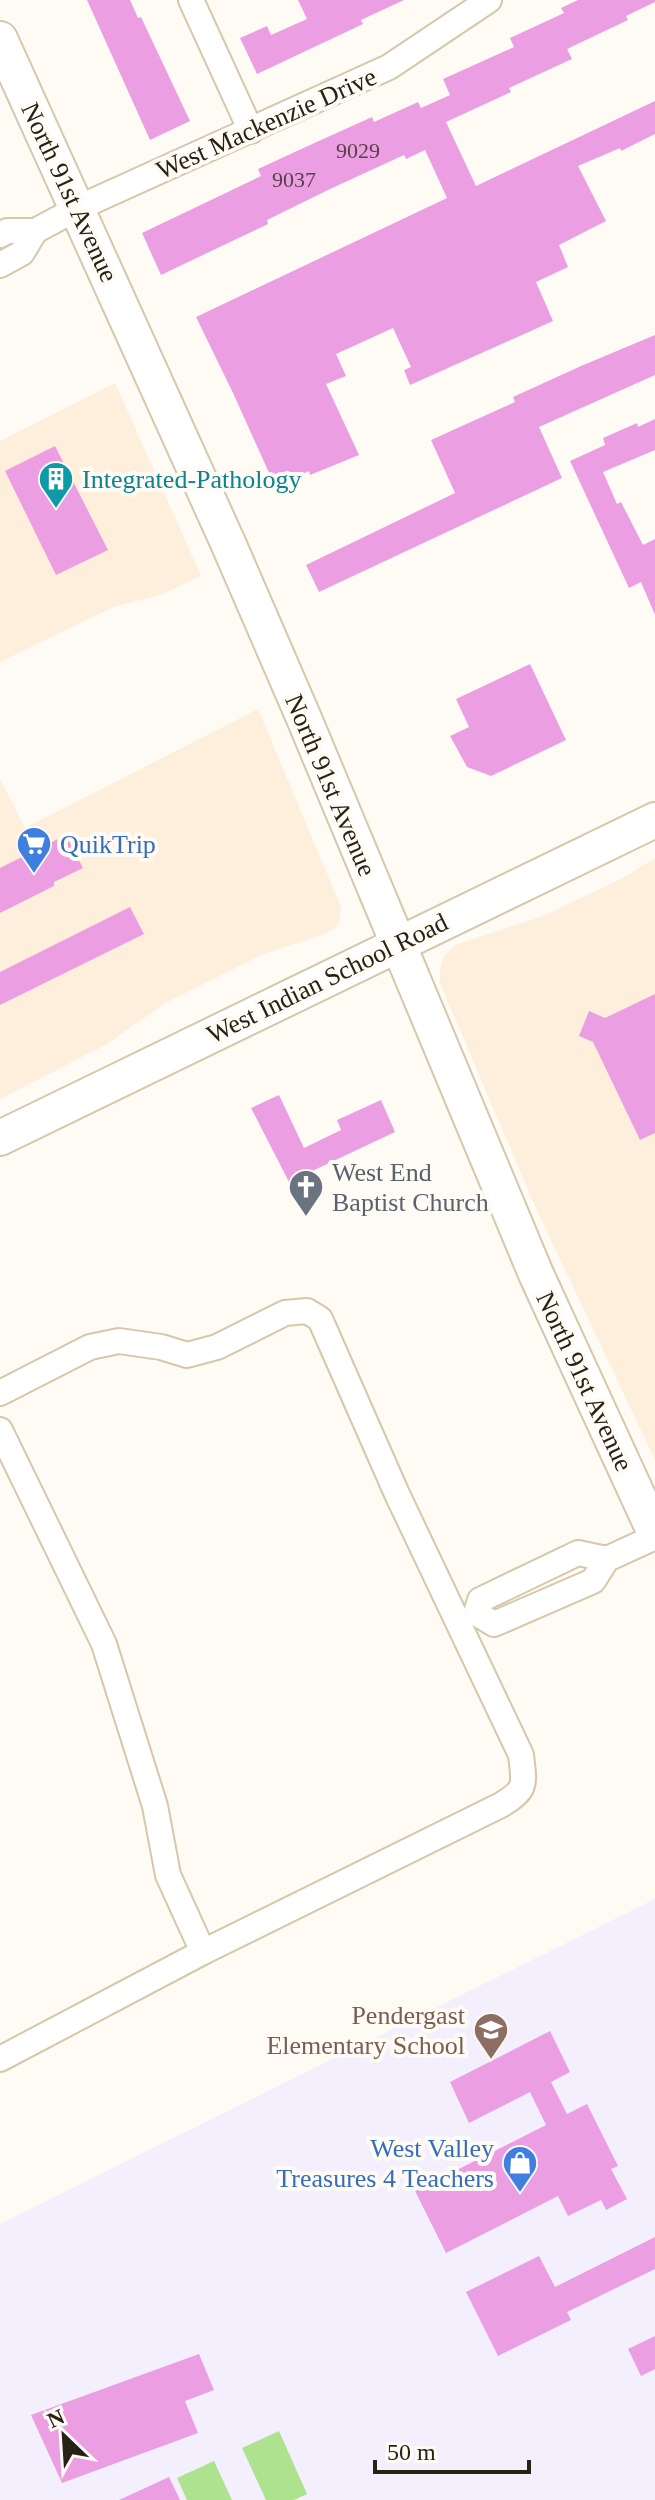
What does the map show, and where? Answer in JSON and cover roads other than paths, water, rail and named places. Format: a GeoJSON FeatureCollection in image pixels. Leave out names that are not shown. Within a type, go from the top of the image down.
{"type":"FeatureCollection","features":[{"type":"Feature","properties":{"kind":"main road","name":"North 91st Avenue"},"geometry":{"type":"LineString","coordinates":[[0,39],[303,716],[536,1274],[655,1535]]}},
{"type":"Feature","properties":{"kind":"main road","name":"West Indian School Road"},"geometry":{"type":"LineString","coordinates":[[0,1138],[655,820]]}},
{"type":"Feature","properties":{"kind":"street"},"geometry":{"type":"LineString","coordinates":[[191,0],[251,131]]}},
{"type":"Feature","properties":{"kind":"street","name":"West Mackenzie Drive"},"geometry":{"type":"LineString","coordinates":[[0,235],[7,231],[35,231],[78,208],[389,67],[489,0]]}},
{"type":"Feature","properties":{"kind":"street","name":"West Mackenzie Drive"},"geometry":{"type":"LineString","coordinates":[[0,265],[22,253],[35,231]]}},
{"type":"Feature","properties":{"kind":"street"},"geometry":{"type":"LineString","coordinates":[[0,1393],[90,1347],[119,1341],[161,1347],[187,1355],[217,1347],[285,1313],[307,1311],[320,1319],[466,1617],[521,1755],[524,1780],[519,1795],[203,1952],[0,2059]]}},
{"type":"Feature","properties":{"kind":"street"},"geometry":{"type":"LineString","coordinates":[[0,1430],[104,1644],[155,1806],[168,1875],[203,1952]]}},
{"type":"Feature","properties":{"kind":"street"},"geometry":{"type":"LineString","coordinates":[[466,1617],[480,1600],[578,1553],[607,1559],[655,1535]]}},
{"type":"Feature","properties":{"kind":"place","name":"Integrated-Pathology"},"geometry":{"type":"Point","coordinates":[56,510]}},
{"type":"Feature","properties":{"kind":"place","name":"QuikTrip"},"geometry":{"type":"Point","coordinates":[34,875]}},
{"type":"Feature","properties":{"kind":"place","name":"West End Baptist Church"},"geometry":{"type":"Point","coordinates":[306,1218]}},
{"type":"Feature","properties":{"kind":"place","name":"Pendergast Elementary School"},"geometry":{"type":"Point","coordinates":[491,2061]}},
{"type":"Feature","properties":{"kind":"place","name":"West Valley Treasures 4 Teachers"},"geometry":{"type":"Point","coordinates":[520,2194]}}]}
